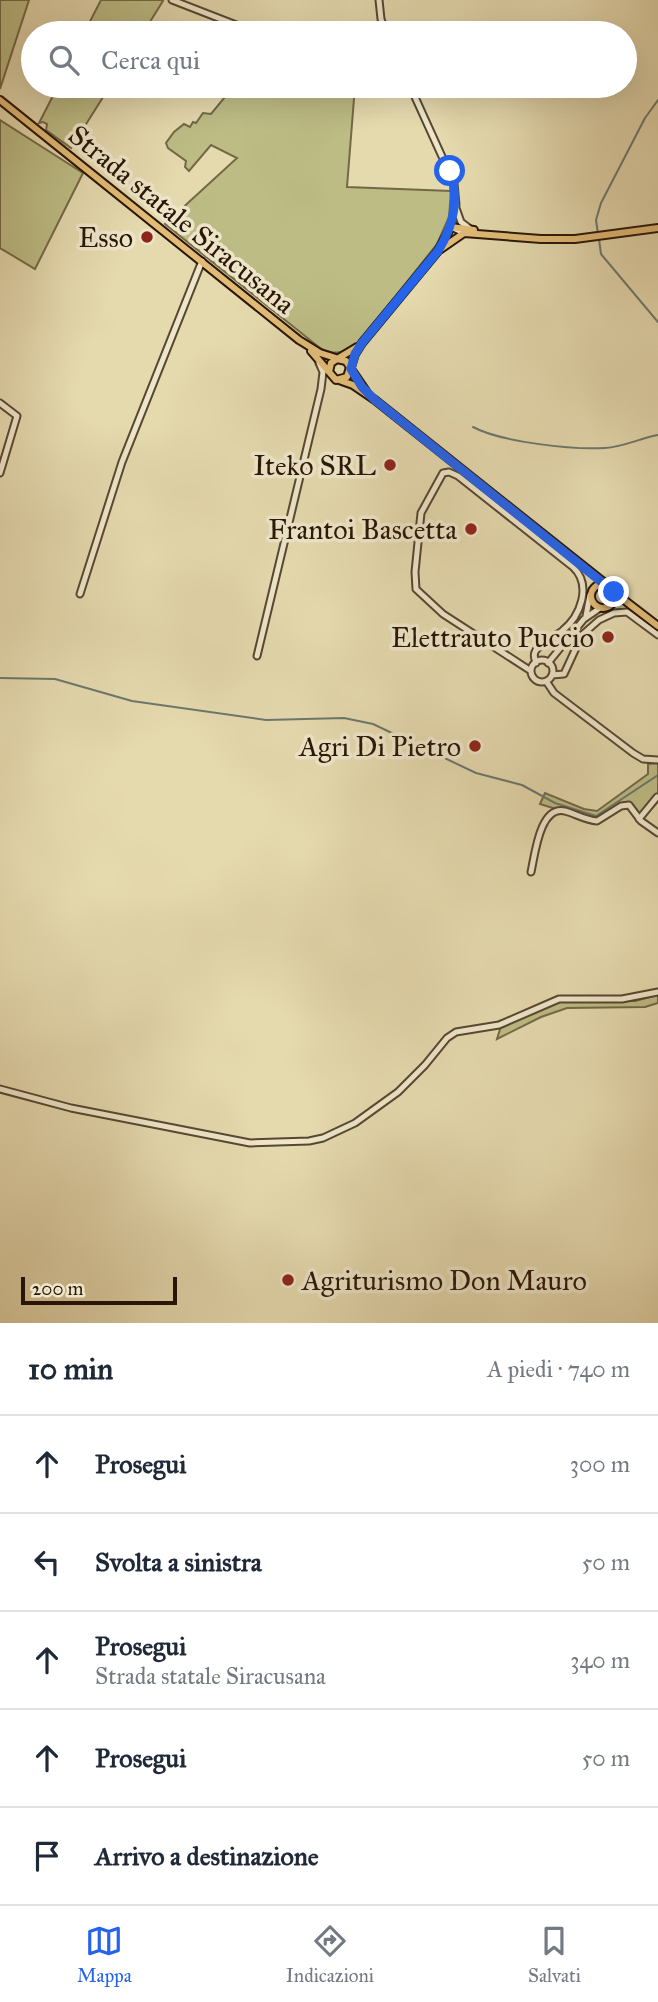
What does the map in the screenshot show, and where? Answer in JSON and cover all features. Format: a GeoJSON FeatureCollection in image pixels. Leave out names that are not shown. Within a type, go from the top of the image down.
{"type":"FeatureCollection","features":[{"type":"Feature","properties":{"kind":"main road","name":"Strada statale Siracusana"},"geometry":{"type":"LineString","coordinates":[[1,103],[305,344]]}},
{"type":"Feature","properties":{"kind":"main road"},"geometry":{"type":"LineString","coordinates":[[337,380],[347,377],[362,343],[438,251],[451,227],[541,239],[593,238],[658,228]]}},
{"type":"Feature","properties":{"kind":"main road"},"geometry":{"type":"LineString","coordinates":[[438,251],[466,231]]}},
{"type":"Feature","properties":{"kind":"main road"},"geometry":{"type":"LineString","coordinates":[[327,370],[337,359],[362,343]]}},
{"type":"Feature","properties":{"kind":"main road"},"geometry":{"type":"LineString","coordinates":[[305,344],[337,380],[353,385],[375,400],[658,626]]}},
{"type":"Feature","properties":{"kind":"main road"},"geometry":{"type":"LineString","coordinates":[[305,344],[320,353],[346,361],[362,387],[375,400]]}},
{"type":"Feature","properties":{"kind":"main road"},"geometry":{"type":"LineString","coordinates":[[585,567],[592,579],[592,602],[604,608],[621,605],[637,609]]}},
{"type":"Feature","properties":{"kind":"main road"},"geometry":{"type":"LineString","coordinates":[[591,592],[598,584],[606,584]]}},
{"type":"Feature","properties":{"kind":"main road"},"geometry":{"type":"LineString","coordinates":[[604,608],[615,599],[614,592]]}},
{"type":"Feature","properties":{"kind":"street"},"geometry":{"type":"LineString","coordinates":[[173,0],[226,21]]}},
{"type":"Feature","properties":{"kind":"street"},"geometry":{"type":"LineString","coordinates":[[379,0],[382,21]]}},
{"type":"Feature","properties":{"kind":"street"},"geometry":{"type":"LineString","coordinates":[[416,98],[450,171],[456,205],[466,231]]}},
{"type":"Feature","properties":{"kind":"street"},"geometry":{"type":"LineString","coordinates":[[451,227],[456,205]]}},
{"type":"Feature","properties":{"kind":"street"},"geometry":{"type":"LineString","coordinates":[[79,594],[122,462],[202,261]]}},
{"type":"Feature","properties":{"kind":"street"},"geometry":{"type":"LineString","coordinates":[[257,656],[327,370]]}},
{"type":"Feature","properties":{"kind":"street"},"geometry":{"type":"LineString","coordinates":[[321,389],[325,382],[337,380]]}},
{"type":"Feature","properties":{"kind":"street"},"geometry":{"type":"LineString","coordinates":[[0,403],[17,416],[0,472]]}},
{"type":"Feature","properties":{"kind":"street"},"geometry":{"type":"LineString","coordinates":[[536,663],[536,650],[565,629],[578,612],[584,589],[582,577],[458,476],[449,472],[443,473],[421,513],[415,572],[416,589],[450,619],[531,671],[536,680],[546,681]]}},
{"type":"Feature","properties":{"kind":"street"},"geometry":{"type":"LineString","coordinates":[[584,619],[591,592]]}},
{"type":"Feature","properties":{"kind":"street"},"geometry":{"type":"LineString","coordinates":[[548,663],[584,619],[604,608]]}},
{"type":"Feature","properties":{"kind":"street"},"geometry":{"type":"LineString","coordinates":[[546,681],[552,675],[564,674],[582,635],[599,620],[614,612],[628,612],[658,635]]}},
{"type":"Feature","properties":{"kind":"street"},"geometry":{"type":"LineString","coordinates":[[531,671],[536,663],[542,661],[548,663],[552,675]]}},
{"type":"Feature","properties":{"kind":"street"},"geometry":{"type":"LineString","coordinates":[[546,681],[554,693],[633,753],[643,759],[658,760]]}},
{"type":"Feature","properties":{"kind":"street"},"geometry":{"type":"LineString","coordinates":[[639,819],[657,797]]}},
{"type":"Feature","properties":{"kind":"street"},"geometry":{"type":"LineString","coordinates":[[531,872],[545,819],[550,813],[564,811],[597,821],[621,806],[629,805],[639,819],[658,833]]}},
{"type":"Feature","properties":{"kind":"street"},"geometry":{"type":"LineString","coordinates":[[0,1089],[71,1108],[250,1143],[309,1142],[355,1123],[398,1091],[425,1065],[447,1038],[456,1032],[499,1025],[559,999],[634,998],[658,992]]}},
{"type":"Feature","properties":{"kind":"shaded area"},"geometry":{"type":"Polygon","coordinates":[[[0,0],[29,0],[21,21],[0,89],[0,0]]]}},
{"type":"Feature","properties":{"kind":"shaded area"},"geometry":{"type":"Polygon","coordinates":[[[101,0],[163,1],[150,21],[90,21],[101,0]]]}},
{"type":"Feature","properties":{"kind":"shaded area"},"geometry":{"type":"Polygon","coordinates":[[[52,98],[102,98],[71,148],[46,130],[47,124],[39,123],[52,98]]]}},
{"type":"Feature","properties":{"kind":"shaded area"},"geometry":{"type":"Polygon","coordinates":[[[224,98],[354,98],[347,187],[451,191],[449,217],[437,244],[360,341],[336,353],[320,348],[165,224],[237,158],[211,145],[189,171],[185,167],[186,161],[168,148],[166,143],[184,124],[190,127],[203,113],[211,114],[224,98]]]}},
{"type":"Feature","properties":{"kind":"shaded area"},"geometry":{"type":"Polygon","coordinates":[[[0,120],[83,173],[35,269],[0,248],[0,120]]]}},
{"type":"Feature","properties":{"kind":"shaded area"},"geometry":{"type":"Polygon","coordinates":[[[658,763],[658,794],[639,816],[632,804],[628,803],[597,819],[540,804],[545,793],[584,809],[597,811],[648,774],[648,764],[658,763]]]}},
{"type":"Feature","properties":{"kind":"shaded area"},"geometry":{"type":"Polygon","coordinates":[[[658,995],[658,1003],[645,1007],[567,1008],[541,1017],[497,1039],[501,1026],[554,1002],[635,1001],[658,995]]]}},
{"type":"Feature","properties":{"kind":"waterway"},"geometry":{"type":"LineString","coordinates":[[598,234],[596,220],[601,203],[645,118],[658,100]]}},
{"type":"Feature","properties":{"kind":"waterway"},"geometry":{"type":"LineString","coordinates":[[599,239],[601,254],[658,322]]}},
{"type":"Feature","properties":{"kind":"waterway"},"geometry":{"type":"LineString","coordinates":[[473,427],[519,441],[575,448],[612,447],[658,435]]}},
{"type":"Feature","properties":{"kind":"waterway"},"geometry":{"type":"LineString","coordinates":[[0,678],[55,679],[132,701],[266,720],[344,718],[373,724],[476,773],[522,785],[555,803],[596,816],[658,775]]}},
{"type":"Feature","properties":{"kind":"place","name":"Esso"},"geometry":{"type":"Point","coordinates":[147,237]}},
{"type":"Feature","properties":{"kind":"place","name":"Iteko SRL"},"geometry":{"type":"Point","coordinates":[390,465]}},
{"type":"Feature","properties":{"kind":"place","name":"Frantoi Bascetta"},"geometry":{"type":"Point","coordinates":[471,529]}},
{"type":"Feature","properties":{"kind":"place","name":"Elettrauto Puccio"},"geometry":{"type":"Point","coordinates":[608,637]}},
{"type":"Feature","properties":{"kind":"place","name":"Agri Di Pietro"},"geometry":{"type":"Point","coordinates":[475,746]}},
{"type":"Feature","properties":{"kind":"place","name":"Agriturismo Don Mauro"},"geometry":{"type":"Point","coordinates":[288,1280]}},
{"type":"Feature","properties":{"kind":"route"},"geometry":{"type":"LineString","coordinates":[[450,171],[456,205],[447,237],[362,343],[355,354],[351,369],[362,387],[375,400],[610,586],[614,592]]}}]}
